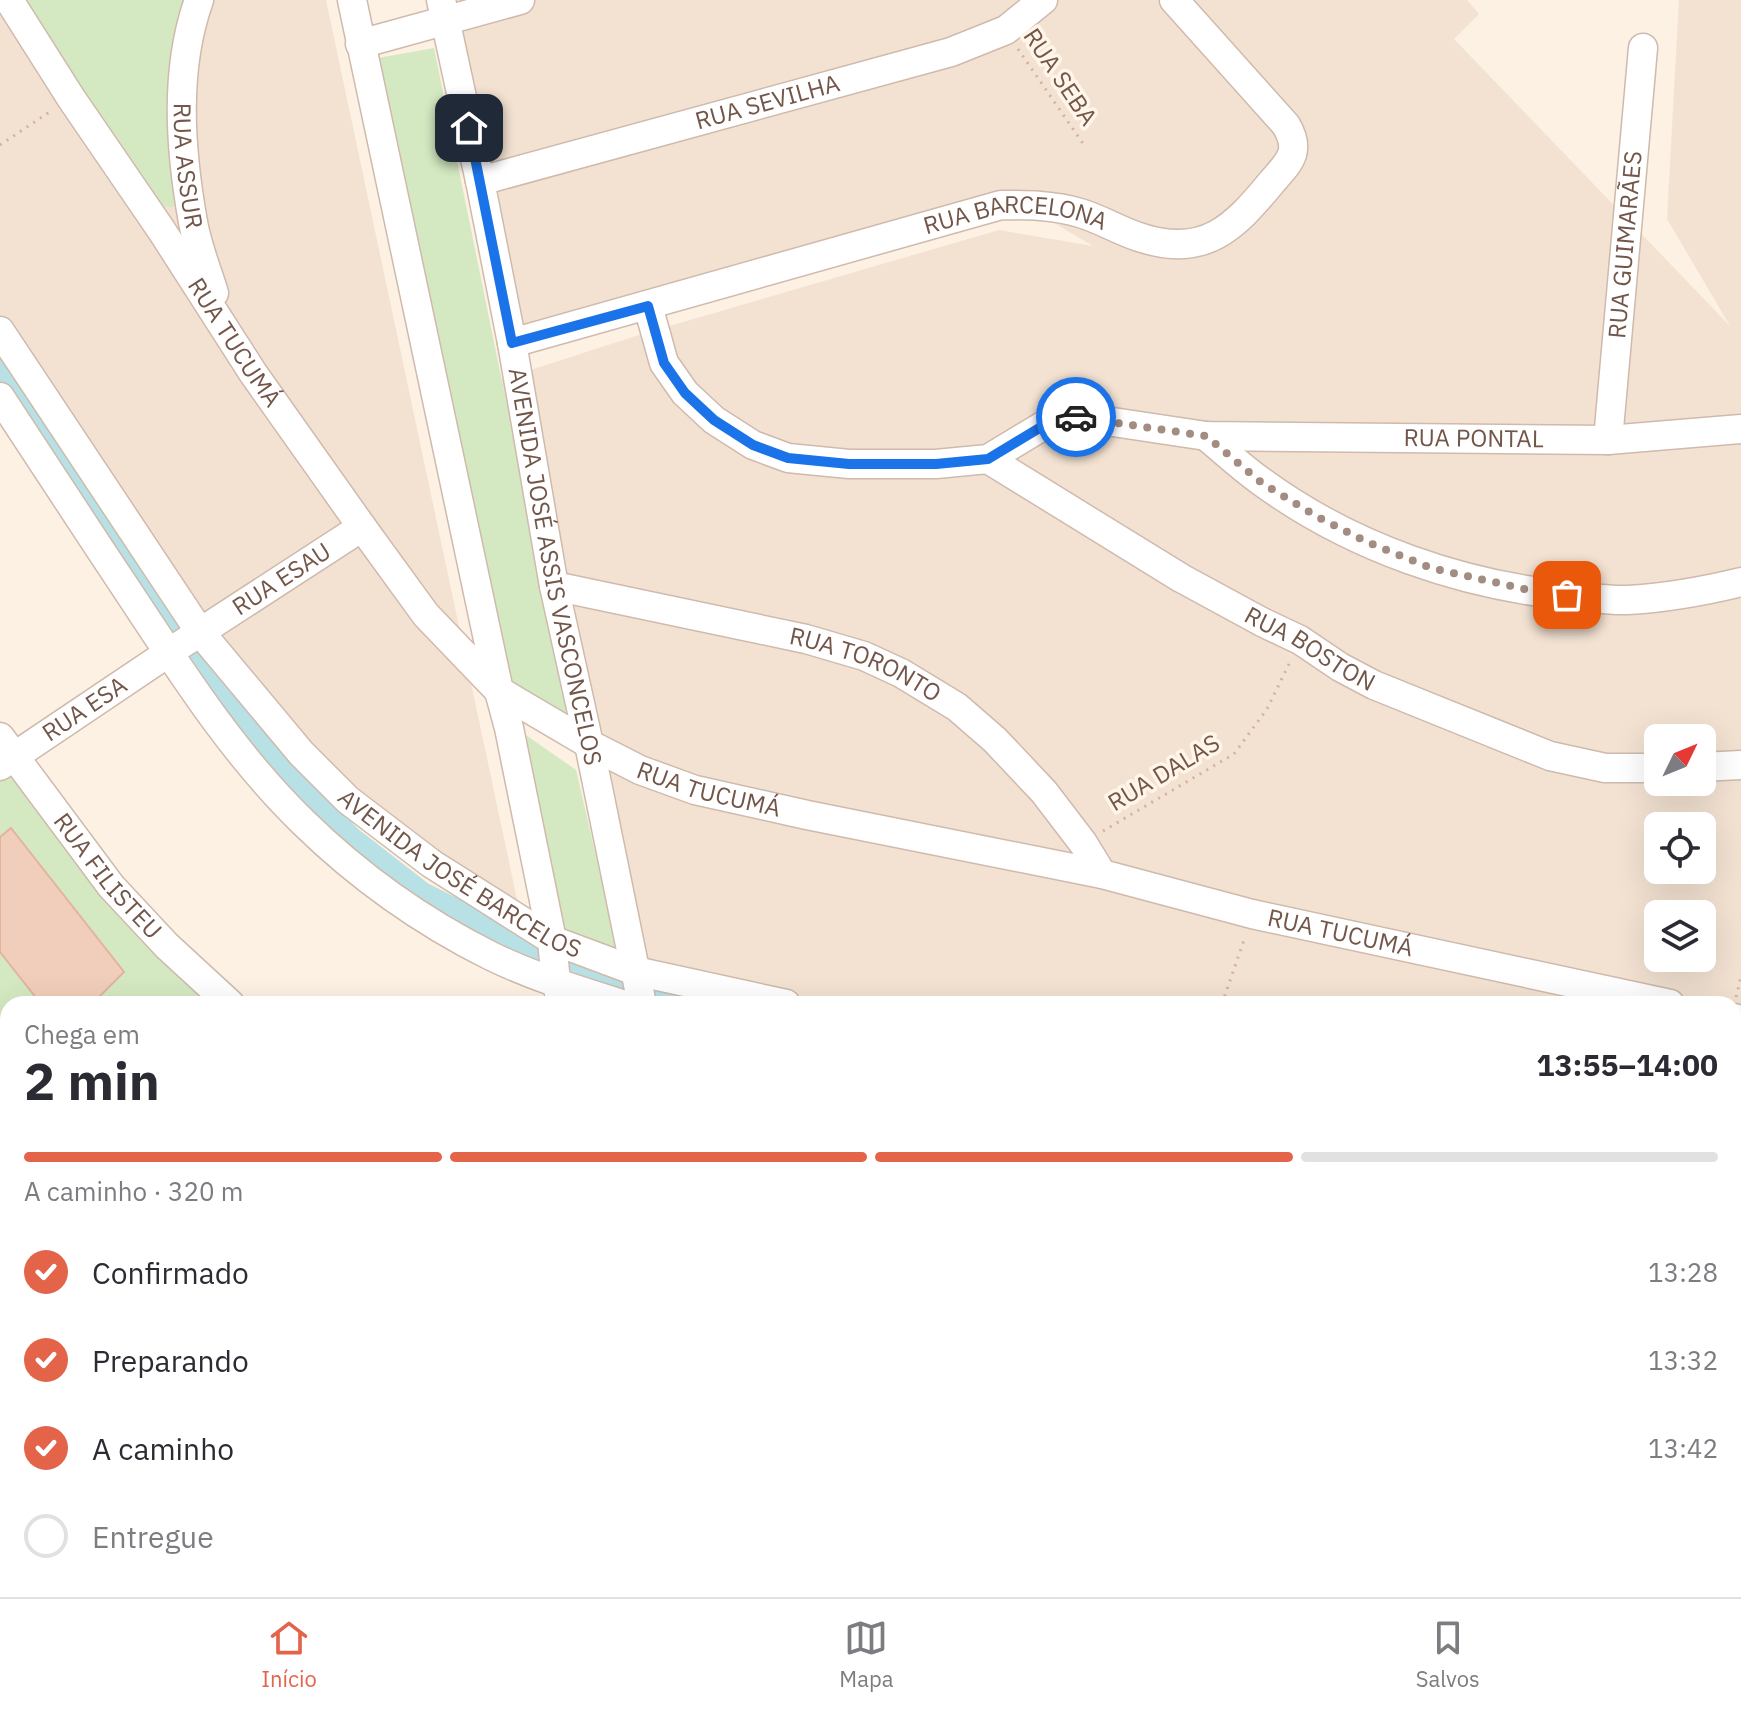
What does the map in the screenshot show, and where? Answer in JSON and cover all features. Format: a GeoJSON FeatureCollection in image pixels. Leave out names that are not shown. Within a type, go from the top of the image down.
{"type":"FeatureCollection","features":[{"type":"Feature","properties":{"kind":"street","name":"RUA TUCUMÁ"},"geometry":{"type":"LineString","coordinates":[[9,0],[253,373],[362,527],[426,615],[499,691],[640,770],[695,790],[1102,874],[1252,914],[1633,996]]}},
{"type":"Feature","properties":{"kind":"street","name":"RUA ASSUR"},"geometry":{"type":"LineString","coordinates":[[199,0],[191,22],[182,88],[181,125],[193,224],[224,328]]}},
{"type":"Feature","properties":{"kind":"street"},"geometry":{"type":"LineString","coordinates":[[352,0],[509,728],[556,971]]}},
{"type":"Feature","properties":{"kind":"street"},"geometry":{"type":"LineString","coordinates":[[360,44],[443,11],[520,0]]}},
{"type":"Feature","properties":{"kind":"street","name":"RUA SEVILHA"},"geometry":{"type":"LineString","coordinates":[[480,181],[951,52],[1006,30],[1043,0]]}},
{"type":"Feature","properties":{"kind":"street","name":"RUA BARCELONA"},"geometry":{"type":"LineString","coordinates":[[512,343],[1001,205],[1038,205],[1079,213],[1143,239],[1182,246],[1209,240],[1257,200],[1285,167],[1293,154],[1294,139],[1286,125],[1174,0]]}},
{"type":"Feature","properties":{"kind":"street","name":"AVENIDA JOSÉ ASSIS VASCONCELOS"},"geometry":{"type":"LineString","coordinates":[[443,11],[512,343],[554,586],[589,744],[635,991]]}},
{"type":"Feature","properties":{"kind":"street","name":"RUA GUIMARÃES"},"geometry":{"type":"LineString","coordinates":[[1608,440],[1643,48]]}},
{"type":"Feature","properties":{"kind":"street"},"geometry":{"type":"LineString","coordinates":[[162,231],[193,224]]}},
{"type":"Feature","properties":{"kind":"street"},"geometry":{"type":"LineString","coordinates":[[648,306],[664,363],[685,393],[714,420],[753,445],[788,458],[849,464],[936,464],[988,459],[1051,421],[1073,416],[1206,436],[1262,483],[1316,516],[1367,542],[1431,568],[1538,592],[1624,600],[1708,590],[1741,582]]}},
{"type":"Feature","properties":{"kind":"street","name":"AVENIDA JOSÉ BARCELOS"},"geometry":{"type":"LineString","coordinates":[[0,331],[185,642],[223,730],[302,822],[393,896],[446,931],[492,956],[635,991],[693,996]]}},
{"type":"Feature","properties":{"kind":"street","name":"AVENIDA JOSÉ BARCELOS"},"geometry":{"type":"LineString","coordinates":[[0,397],[185,642],[348,800],[432,864],[556,971],[635,991]]}},
{"type":"Feature","properties":{"kind":"street","name":"RUA PONTAL"},"geometry":{"type":"LineString","coordinates":[[1206,436],[1608,440],[1741,429]]}},
{"type":"Feature","properties":{"kind":"street","name":"RUA BOSTON"},"geometry":{"type":"LineString","coordinates":[[988,459],[1181,578],[1300,640],[1374,685],[1550,756],[1605,768],[1644,768]]}},
{"type":"Feature","properties":{"kind":"street","name":"RUA ESAU"},"geometry":{"type":"LineString","coordinates":[[185,642],[362,527]]}},
{"type":"Feature","properties":{"kind":"street","name":"RUA TORONTO"},"geometry":{"type":"LineString","coordinates":[[554,586],[806,639],[864,656],[901,673],[957,707],[995,740],[1044,792],[1102,874]]}},
{"type":"Feature","properties":{"kind":"street","name":"RUA ESA"},"geometry":{"type":"LineString","coordinates":[[4,753],[185,642]]}},
{"type":"Feature","properties":{"kind":"street","name":"RUA FILISTEU"},"geometry":{"type":"LineString","coordinates":[[4,753],[111,886],[167,946],[221,996]]}},
{"type":"Feature","properties":{"kind":"street"},"geometry":{"type":"LineString","coordinates":[[1716,766],[1741,765]]}},
{"type":"Feature","properties":{"kind":"path","name":"RUA SEBA"},"geometry":{"type":"LineString","coordinates":[[1006,30],[1084,145]]}},
{"type":"Feature","properties":{"kind":"path"},"geometry":{"type":"LineString","coordinates":[[0,145],[71,98]]}},
{"type":"Feature","properties":{"kind":"path","name":"RUA DALAS"},"geometry":{"type":"LineString","coordinates":[[1083,843],[1234,754],[1267,709],[1300,640]]}},
{"type":"Feature","properties":{"kind":"path"},"geometry":{"type":"LineString","coordinates":[[1225,996],[1252,914]]}},
{"type":"Feature","properties":{"kind":"shaded area"},"geometry":{"type":"Polygon","coordinates":[[[0,0],[326,0],[519,909],[356,803],[223,650],[0,315],[0,0]]]}},
{"type":"Feature","properties":{"kind":"shaded area"},"geometry":{"type":"Polygon","coordinates":[[[449,0],[1467,0],[1479,14],[1454,39],[1730,326],[1667,219],[1679,0],[1741,0],[1741,996],[647,996],[573,600],[481,386],[642,334],[999,230],[1093,246],[1012,198],[515,332],[449,0]]]}},
{"type":"Feature","properties":{"kind":"green space"},"geometry":{"type":"Polygon","coordinates":[[[23,0],[190,0],[182,189],[173,207],[153,205],[23,0]]]}},
{"type":"Feature","properties":{"kind":"green space"},"geometry":{"type":"Polygon","coordinates":[[[434,48],[570,715],[514,688],[378,58],[434,48]]]}},
{"type":"Feature","properties":{"kind":"green space"},"geometry":{"type":"Polygon","coordinates":[[[520,731],[576,770],[618,950],[556,930],[520,731]]]}},
{"type":"Feature","properties":{"kind":"green space"},"geometry":{"type":"Polygon","coordinates":[[[13,771],[208,996],[0,996],[0,780],[13,771]]]}},
{"type":"Feature","properties":{"kind":"building"},"geometry":{"type":"Polygon","coordinates":[[[11,828],[124,972],[100,996],[35,996],[0,952],[0,837],[11,828]]]}},
{"type":"Feature","properties":{"kind":"waterway"},"geometry":{"type":"LineString","coordinates":[[0,373],[218,693],[281,773],[347,842],[419,898],[567,971],[618,989],[650,996]]}},
{"type":"Feature","properties":{"kind":"way so far"},"geometry":{"type":"LineString","coordinates":[[1076,417],[1206,436],[1262,483],[1367,542],[1431,568],[1538,592],[1567,595]]}},
{"type":"Feature","properties":{"kind":"route"},"geometry":{"type":"LineString","coordinates":[[469,128],[512,343],[648,306],[664,363],[685,393],[714,420],[753,445],[788,458],[849,464],[936,464],[988,459],[1051,421],[1076,417]]}}]}
